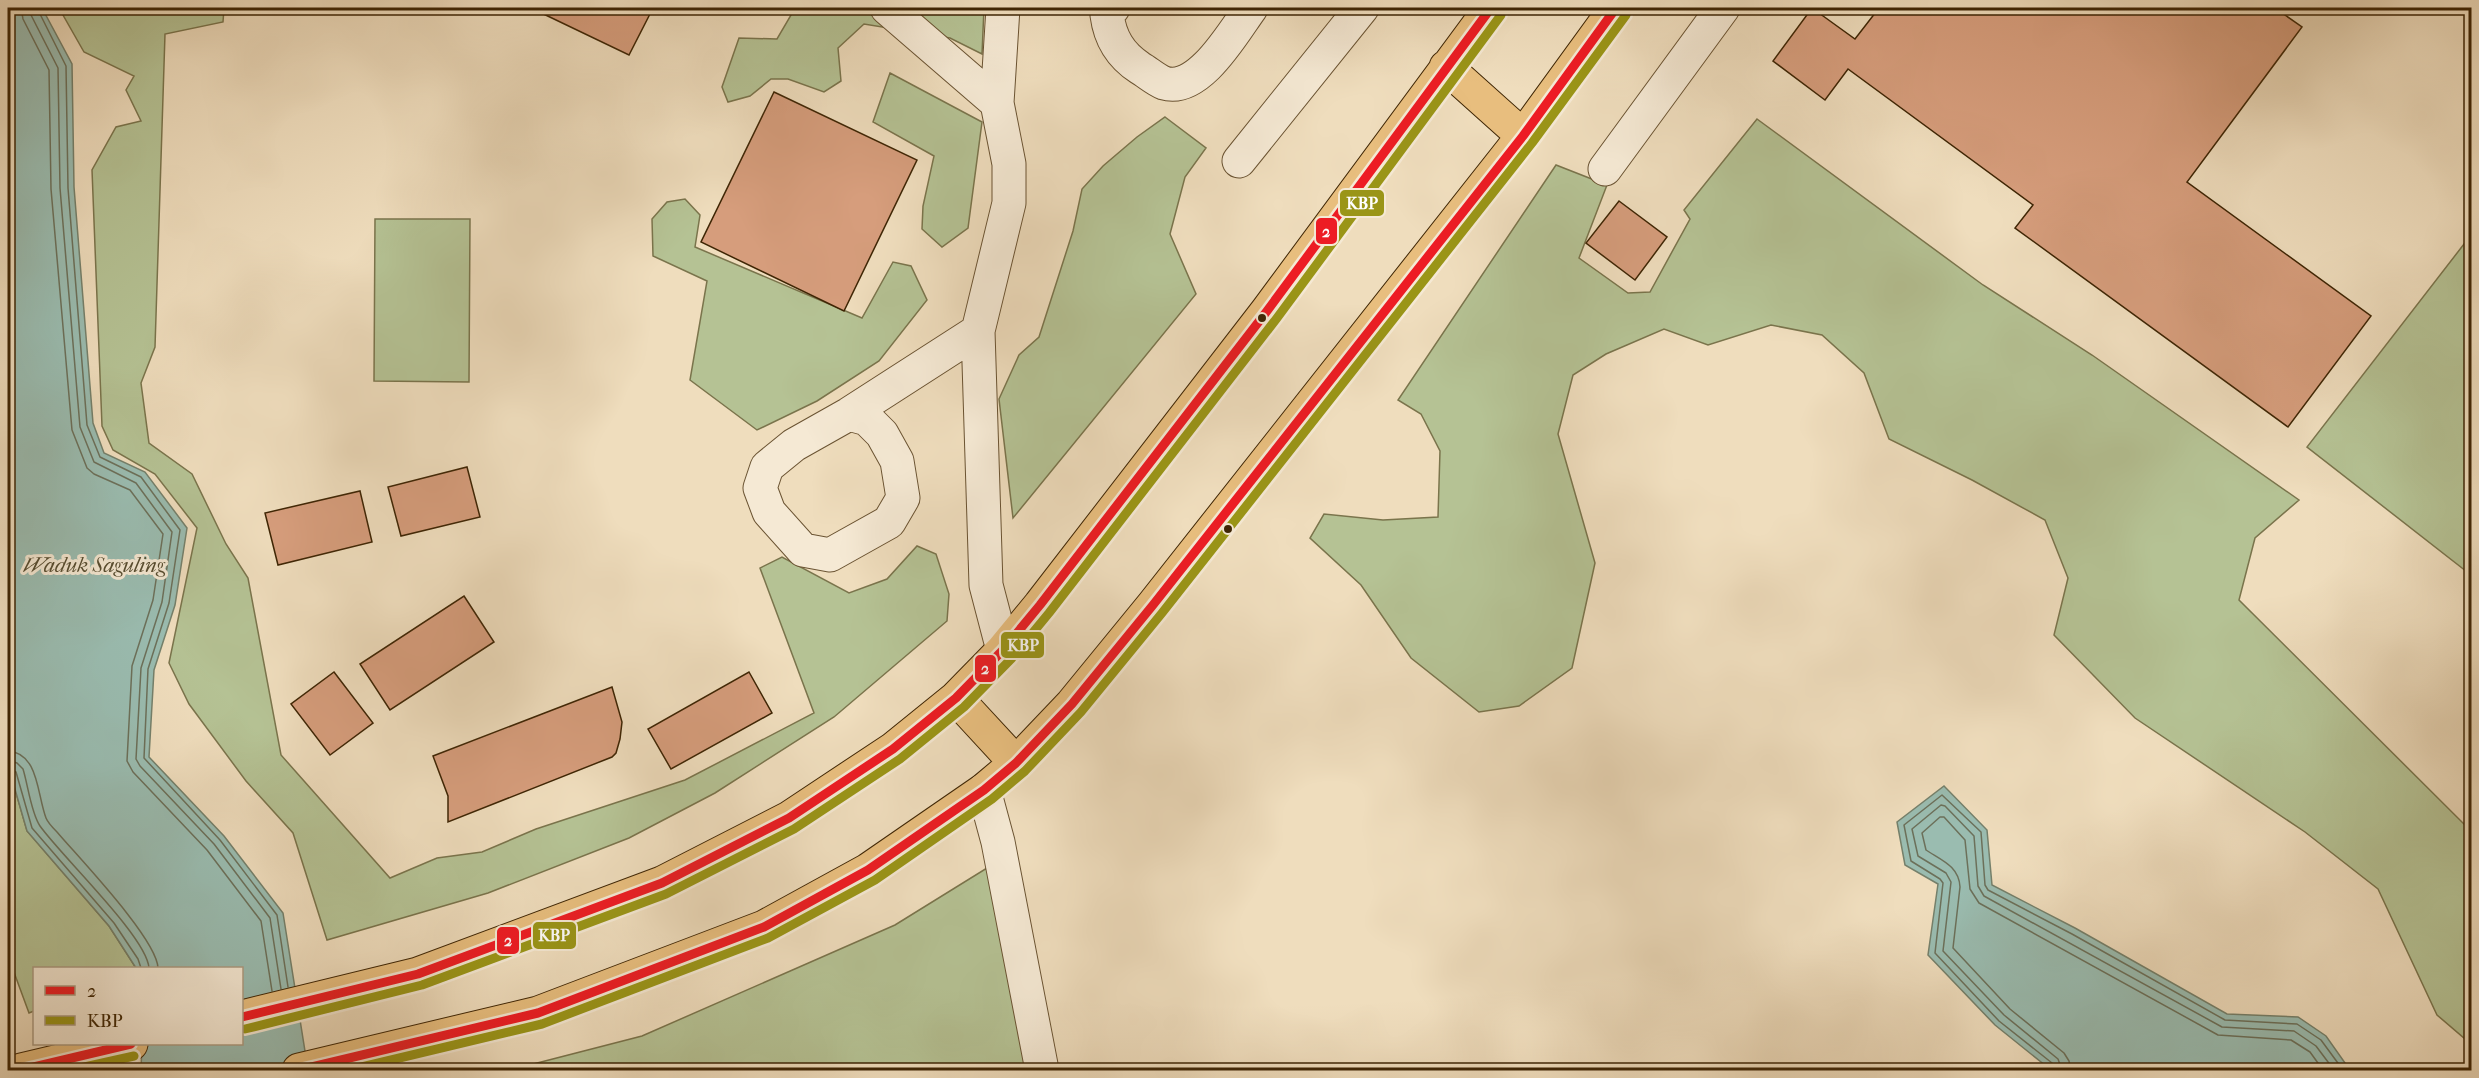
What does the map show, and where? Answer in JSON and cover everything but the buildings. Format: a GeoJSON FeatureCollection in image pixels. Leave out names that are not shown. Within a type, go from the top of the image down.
{"type":"FeatureCollection","features":[{"type":"Feature","properties":{"kind":"main road"},"geometry":{"type":"LineString","coordinates":[[243,1017],[418,974],[662,883],[789,818],[893,749],[956,698],[1003,650],[1267,311],[1491,8]]}},
{"type":"Feature","properties":{"kind":"main road"},"geometry":{"type":"LineString","coordinates":[[299,1071],[538,1013],[764,927],[868,870],[984,790],[1016,763],[1072,704],[1153,605],[1523,136],[1616,8]]}},
{"type":"Feature","properties":{"kind":"main road"},"geometry":{"type":"LineString","coordinates":[[1446,67],[1523,136]]}},
{"type":"Feature","properties":{"kind":"main road"},"geometry":{"type":"LineString","coordinates":[[956,698],[1016,763]]}},
{"type":"Feature","properties":{"kind":"main road"},"geometry":{"type":"LineString","coordinates":[[21,1071],[127,1045]]}},
{"type":"Feature","properties":{"kind":"street"},"geometry":{"type":"LineString","coordinates":[[887,8],[998,103]]}},
{"type":"Feature","properties":{"kind":"street"},"geometry":{"type":"LineString","coordinates":[[1003,8],[998,103],[1009,164],[1009,203],[978,331],[986,585],[1003,650]]}},
{"type":"Feature","properties":{"kind":"street"},"geometry":{"type":"LineString","coordinates":[[1113,8],[1107,15],[1110,32],[1125,59],[1165,83],[1181,82],[1209,67],[1251,8]]}},
{"type":"Feature","properties":{"kind":"street"},"geometry":{"type":"LineString","coordinates":[[1239,161],[1362,8]]}},
{"type":"Feature","properties":{"kind":"street"},"geometry":{"type":"LineString","coordinates":[[1605,169],[1723,8]]}},
{"type":"Feature","properties":{"kind":"street"},"geometry":{"type":"LineString","coordinates":[[849,414],[867,419],[882,434],[897,461],[903,498],[889,522],[830,555],[803,550],[769,512],[760,488],[767,467],[794,445],[849,414],[978,331]]}},
{"type":"Feature","properties":{"kind":"street"},"geometry":{"type":"LineString","coordinates":[[984,790],[998,842],[1042,1071]]}},
{"type":"Feature","properties":{"kind":"green space"},"geometry":{"type":"Polygon","coordinates":[[[59,8],[224,8],[223,22],[165,34],[155,347],[141,383],[149,443],[192,474],[226,544],[248,578],[281,755],[390,878],[437,858],[482,852],[536,829],[685,780],[814,713],[760,568],[782,557],[849,593],[887,579],[917,546],[936,554],[949,594],[947,621],[834,717],[715,793],[629,838],[488,893],[327,940],[293,833],[246,781],[189,704],[169,663],[197,528],[155,474],[113,450],[102,426],[92,170],[116,127],[141,121],[126,90],[134,76],[84,52],[59,8]]]}},
{"type":"Feature","properties":{"kind":"green space"},"geometry":{"type":"Polygon","coordinates":[[[793,8],[984,8],[982,54],[950,38],[864,24],[838,48],[841,81],[824,92],[788,79],[771,79],[750,96],[728,102],[722,87],[739,38],[777,39],[794,10],[793,8]]]}},
{"type":"Feature","properties":{"kind":"green space"},"geometry":{"type":"Polygon","coordinates":[[[890,73],[982,122],[968,228],[942,247],[922,229],[923,206],[934,156],[873,122],[890,73]]]}},
{"type":"Feature","properties":{"kind":"green space"},"geometry":{"type":"Polygon","coordinates":[[[1165,117],[1206,148],[1185,177],[1170,234],[1196,294],[1013,518],[999,399],[1019,355],[1039,337],[1073,231],[1082,189],[1103,166],[1165,117]]]}},
{"type":"Feature","properties":{"kind":"green space"},"geometry":{"type":"Polygon","coordinates":[[[1757,119],[1983,285],[2092,355],[2299,500],[2255,538],[2239,600],[2471,831],[2471,1044],[2437,1015],[2378,889],[2305,832],[2135,718],[2054,635],[2068,578],[2045,520],[1972,480],[1889,439],[1864,373],[1822,335],[1771,325],[1708,345],[1664,329],[1606,354],[1573,375],[1558,434],[1595,563],[1572,668],[1519,706],[1479,712],[1411,658],[1361,585],[1310,538],[1324,514],[1383,520],[1438,517],[1440,451],[1421,414],[1398,400],[1556,165],[1607,185],[1579,258],[1628,293],[1650,292],[1690,219],[1684,210],[1757,119]]]}},
{"type":"Feature","properties":{"kind":"green space"},"geometry":{"type":"Polygon","coordinates":[[[685,199],[700,215],[695,247],[862,318],[893,262],[911,266],[927,300],[879,361],[817,401],[757,430],[690,380],[707,281],[653,256],[652,219],[667,202],[685,199]]]}},
{"type":"Feature","properties":{"kind":"green space"},"geometry":{"type":"Polygon","coordinates":[[[375,219],[470,219],[469,382],[374,381],[375,219]]]}},
{"type":"Feature","properties":{"kind":"green space"},"geometry":{"type":"Polygon","coordinates":[[[2471,235],[2471,575],[2307,447],[2471,235]]]}},
{"type":"Feature","properties":{"kind":"green space"},"geometry":{"type":"Polygon","coordinates":[[[8,765],[27,831],[109,926],[135,967],[33,967],[33,1011],[29,1013],[8,956],[8,765]]]}},
{"type":"Feature","properties":{"kind":"green space"},"geometry":{"type":"Polygon","coordinates":[[[987,868],[1026,1070],[510,1070],[642,1036],[895,925],[987,868]]]}},
{"type":"Feature","properties":{"kind":"water","name":"Waduk Saguling"},"geometry":{"type":"Polygon","coordinates":[[[8,8],[42,8],[72,64],[74,187],[93,423],[104,453],[145,472],[187,528],[175,605],[154,670],[149,757],[224,836],[283,913],[308,1070],[141,1070],[142,1045],[243,1045],[243,967],[135,967],[109,926],[27,831],[8,765],[8,549],[11,544],[8,541],[8,8]]]}},
{"type":"Feature","properties":{"kind":"water"},"geometry":{"type":"Polygon","coordinates":[[[1944,786],[1987,830],[1992,885],[2075,928],[2227,1014],[2298,1017],[2326,1036],[2350,1070],[2051,1070],[1995,1025],[1928,955],[1938,884],[1905,865],[1897,822],[1944,786]]]}},
{"type":"Feature","properties":{"kind":"transit line","name":"2"},"geometry":{"type":"LineString","coordinates":[[243,1017],[418,974],[662,883],[789,818],[893,749],[956,698],[1003,650],[1040,605],[1267,311],[1491,8]]}},
{"type":"Feature","properties":{"kind":"transit line","name":"2"},"geometry":{"type":"LineString","coordinates":[[299,1070],[538,1013],[764,927],[868,870],[984,790],[1016,763],[1072,704],[1153,605],[1523,136],[1616,8]]}},
{"type":"Feature","properties":{"kind":"transit line","name":"KBP"},"geometry":{"type":"LineString","coordinates":[[245,1029],[422,985],[666,894],[794,829],[900,759],[964,707],[1012,658],[1049,613],[1277,318],[1501,15]]}},
{"type":"Feature","properties":{"kind":"transit line","name":"KBP"},"geometry":{"type":"LineString","coordinates":[[349,1070],[542,1024],[768,938],[875,880],[992,799],[1025,771],[1081,712],[1162,613],[1532,143],[1626,15]]}},
{"type":"Feature","properties":{"kind":"transit line","name":"2"},"geometry":{"type":"LineString","coordinates":[[21,1070],[127,1045]]}},
{"type":"Feature","properties":{"kind":"transit line","name":"KBP"},"geometry":{"type":"LineString","coordinates":[[71,1070],[134,1056]]}}]}
